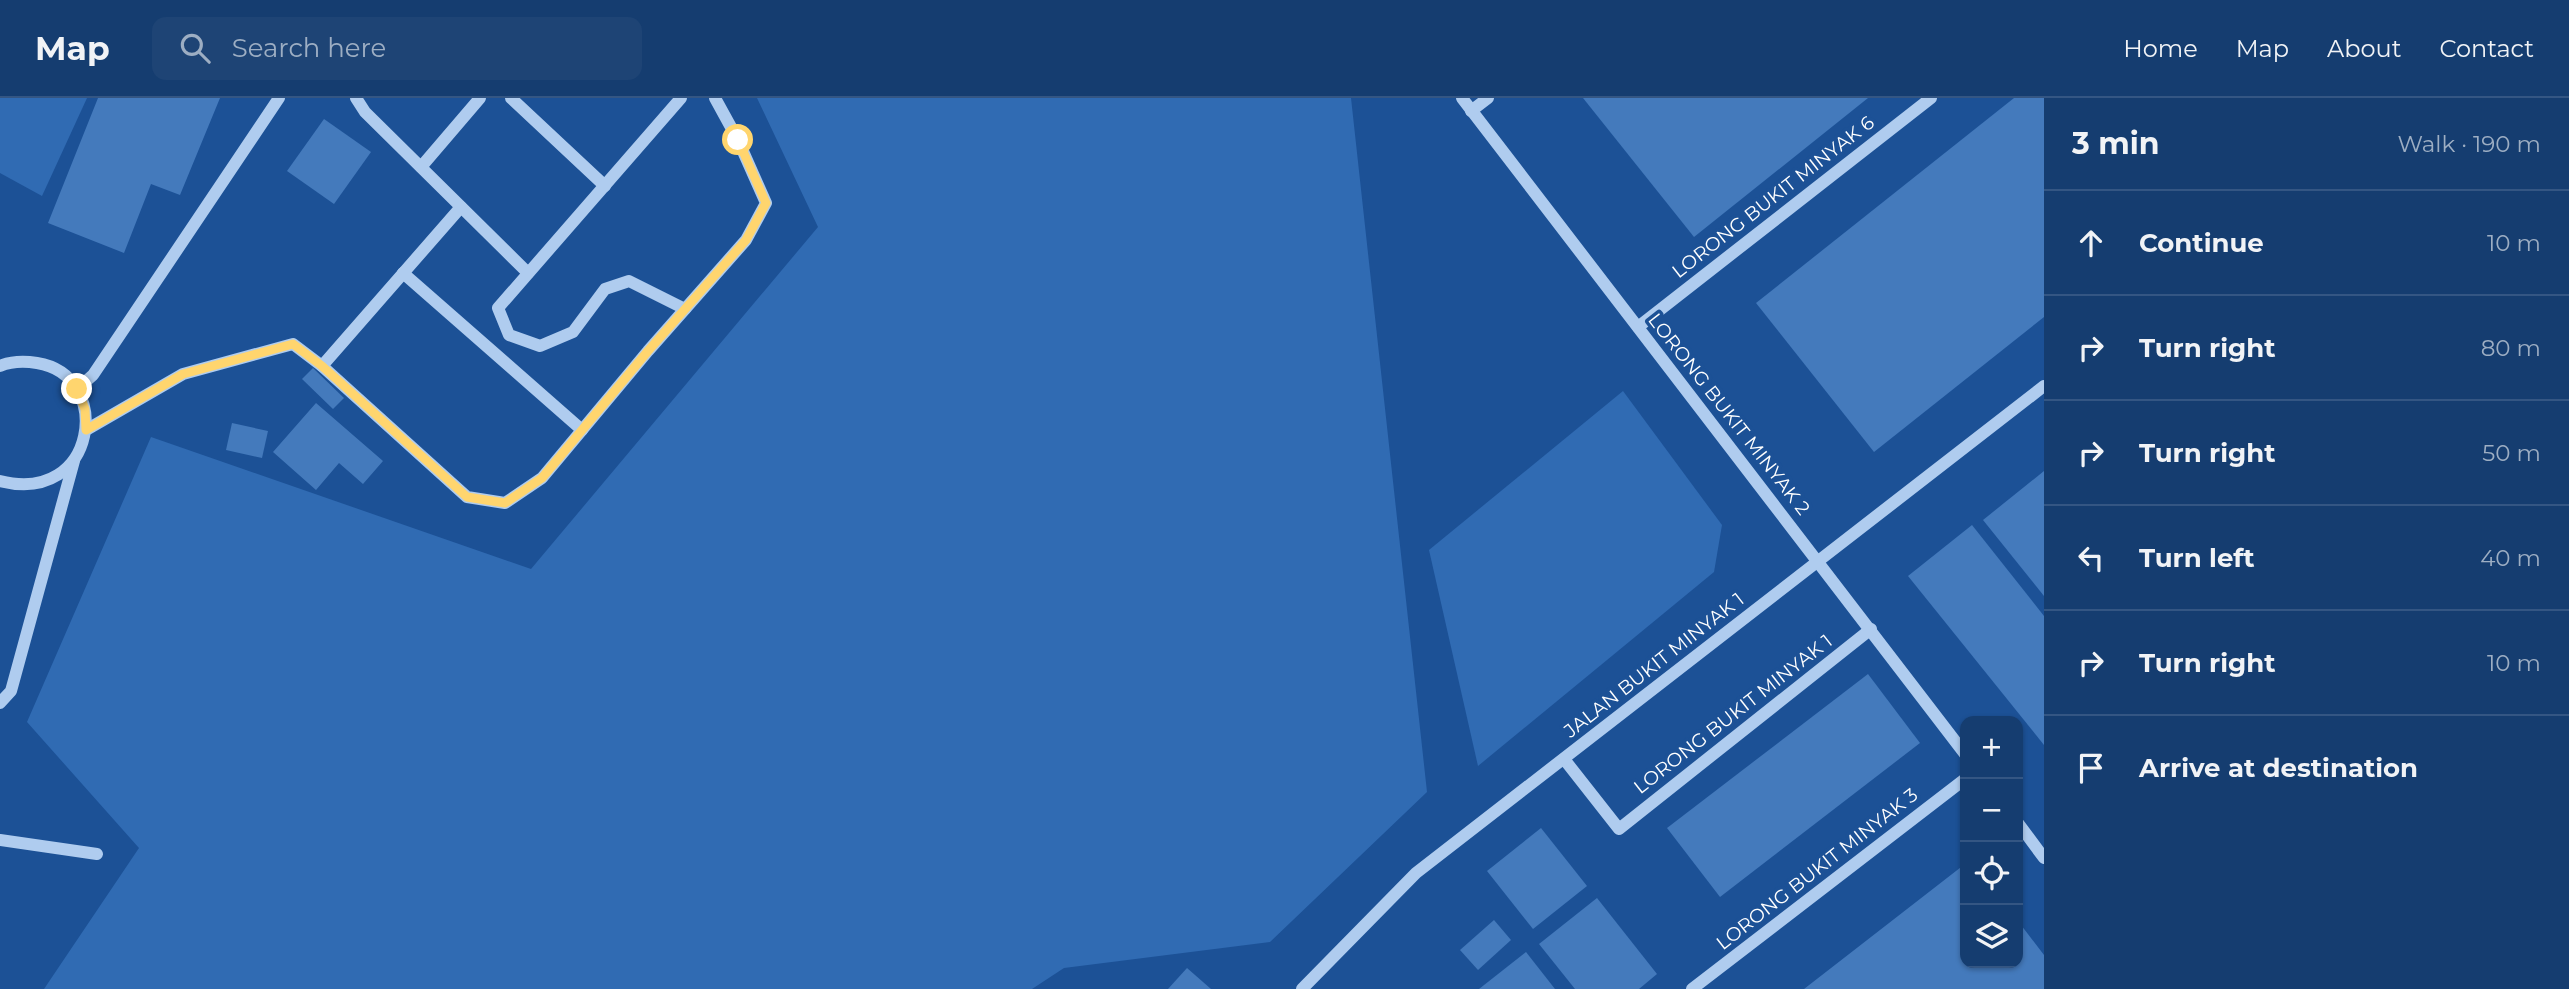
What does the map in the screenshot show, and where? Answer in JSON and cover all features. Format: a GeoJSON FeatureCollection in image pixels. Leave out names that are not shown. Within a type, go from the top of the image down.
{"type":"FeatureCollection","features":[{"type":"Feature","properties":{"kind":"street"},"geometry":{"type":"LineString","coordinates":[[77,389],[93,375],[279,98]]}},
{"type":"Feature","properties":{"kind":"street"},"geometry":{"type":"LineString","coordinates":[[356,98],[365,112],[528,273]]}},
{"type":"Feature","properties":{"kind":"street"},"geometry":{"type":"LineString","coordinates":[[421,167],[480,98]]}},
{"type":"Feature","properties":{"kind":"street"},"geometry":{"type":"LineString","coordinates":[[511,98],[605,186]]}},
{"type":"Feature","properties":{"kind":"street"},"geometry":{"type":"LineString","coordinates":[[86,430],[183,374],[293,344],[322,366],[467,497],[505,503],[542,478],[746,240],[766,203],[738,140],[715,98]]}},
{"type":"Feature","properties":{"kind":"street","name":"LORONG BUKIT MINYAK 2"},"geometry":{"type":"LineString","coordinates":[[1462,98],[1960,747]]}},
{"type":"Feature","properties":{"kind":"street"},"geometry":{"type":"LineString","coordinates":[[1471,111],[1488,98]]}},
{"type":"Feature","properties":{"kind":"street","name":"LORONG BUKIT MINYAK 6"},"geometry":{"type":"LineString","coordinates":[[1638,327],[1931,98]]}},
{"type":"Feature","properties":{"kind":"street"},"geometry":{"type":"LineString","coordinates":[[678,99],[498,308],[509,335],[540,346],[573,332],[605,289],[629,281],[685,309]]}},
{"type":"Feature","properties":{"kind":"street"},"geometry":{"type":"LineString","coordinates":[[322,366],[461,207]]}},
{"type":"Feature","properties":{"kind":"street"},"geometry":{"type":"LineString","coordinates":[[403,274],[582,430]]}},
{"type":"Feature","properties":{"kind":"street"},"geometry":{"type":"LineString","coordinates":[[0,366],[23,361],[44,364],[63,374],[77,389],[85,409],[86,430],[74,461],[11,691],[0,703]]}},
{"type":"Feature","properties":{"kind":"street","name":"JALAN BUKIT MINYAK 1"},"geometry":{"type":"LineString","coordinates":[[1302,989],[1416,873],[2044,386]]}},
{"type":"Feature","properties":{"kind":"street"},"geometry":{"type":"LineString","coordinates":[[0,481],[18,485],[39,484],[58,475],[74,461]]}},
{"type":"Feature","properties":{"kind":"street","name":"LORONG BUKIT MINYAK 1"},"geometry":{"type":"LineString","coordinates":[[1564,759],[1619,829],[1871,629]]}},
{"type":"Feature","properties":{"kind":"street","name":"LORONG BUKIT MINYAK 3"},"geometry":{"type":"LineString","coordinates":[[1692,989],[1960,783]]}},
{"type":"Feature","properties":{"kind":"street"},"geometry":{"type":"LineString","coordinates":[[2023,830],[2044,858]]}},
{"type":"Feature","properties":{"kind":"street"},"geometry":{"type":"LineString","coordinates":[[0,840],[97,854]]}},
{"type":"Feature","properties":{"kind":"shaded area"},"geometry":{"type":"Polygon","coordinates":[[[0,98],[87,98],[42,196],[0,173],[0,98]]]}},
{"type":"Feature","properties":{"kind":"shaded area"},"geometry":{"type":"Polygon","coordinates":[[[757,98],[1351,98],[1427,792],[1270,942],[1064,968],[1032,989],[44,989],[139,848],[27,722],[151,437],[531,569],[818,227],[757,98]]]}},
{"type":"Feature","properties":{"kind":"shaded area"},"geometry":{"type":"Polygon","coordinates":[[[1623,391],[1722,525],[1714,572],[1478,766],[1429,550],[1623,391]]]}},
{"type":"Feature","properties":{"kind":"building"},"geometry":{"type":"Polygon","coordinates":[[[98,98],[220,98],[180,195],[151,184],[124,253],[48,223],[98,98]]]}},
{"type":"Feature","properties":{"kind":"building"},"geometry":{"type":"Polygon","coordinates":[[[1583,98],[1868,98],[1694,237],[1583,98]]]}},
{"type":"Feature","properties":{"kind":"building"},"geometry":{"type":"Polygon","coordinates":[[[2014,98],[2044,98],[2044,317],[1874,452],[1756,303],[2014,98]]]}},
{"type":"Feature","properties":{"kind":"building"},"geometry":{"type":"Polygon","coordinates":[[[324,119],[371,152],[334,204],[287,171],[324,119]]]}},
{"type":"Feature","properties":{"kind":"building"},"geometry":{"type":"Polygon","coordinates":[[[313,368],[344,398],[333,409],[302,379],[313,368]]]}},
{"type":"Feature","properties":{"kind":"building"},"geometry":{"type":"Polygon","coordinates":[[[316,403],[383,461],[363,484],[339,463],[316,490],[273,452],[316,403]]]}},
{"type":"Feature","properties":{"kind":"building"},"geometry":{"type":"Polygon","coordinates":[[[232,423],[268,431],[262,458],[226,450],[232,423]]]}},
{"type":"Feature","properties":{"kind":"building"},"geometry":{"type":"Polygon","coordinates":[[[2044,471],[2044,596],[1983,520],[2044,471]]]}},
{"type":"Feature","properties":{"kind":"building"},"geometry":{"type":"Polygon","coordinates":[[[1972,525],[2044,616],[2044,745],[2023,716],[1908,576],[1972,525]]]}},
{"type":"Feature","properties":{"kind":"building"},"geometry":{"type":"Polygon","coordinates":[[[1868,674],[1920,743],[1720,897],[1667,828],[1868,674]]]}},
{"type":"Feature","properties":{"kind":"building"},"geometry":{"type":"Polygon","coordinates":[[[1541,828],[1587,886],[1533,929],[1487,871],[1541,828]]]}},
{"type":"Feature","properties":{"kind":"building"},"geometry":{"type":"Polygon","coordinates":[[[1960,868],[1960,968],[2023,968],[2023,928],[2044,955],[2044,989],[1804,989],[1960,868]]]}},
{"type":"Feature","properties":{"kind":"building"},"geometry":{"type":"Polygon","coordinates":[[[1597,898],[1657,974],[1639,989],[1575,989],[1539,944],[1597,898]]]}},
{"type":"Feature","properties":{"kind":"building"},"geometry":{"type":"Polygon","coordinates":[[[1494,920],[1511,940],[1478,970],[1460,950],[1494,920]]]}},
{"type":"Feature","properties":{"kind":"building"},"geometry":{"type":"Polygon","coordinates":[[[1526,952],[1555,989],[1479,989],[1526,952]]]}},
{"type":"Feature","properties":{"kind":"building"},"geometry":{"type":"Polygon","coordinates":[[[1187,968],[1211,989],[1168,989],[1187,968]]]}},
{"type":"Feature","properties":{"kind":"route"},"geometry":{"type":"LineString","coordinates":[[77,389],[85,409],[86,430],[183,374],[293,344],[322,366],[467,497],[505,503],[542,478],[648,351],[746,240],[766,203],[738,140]]}}]}
